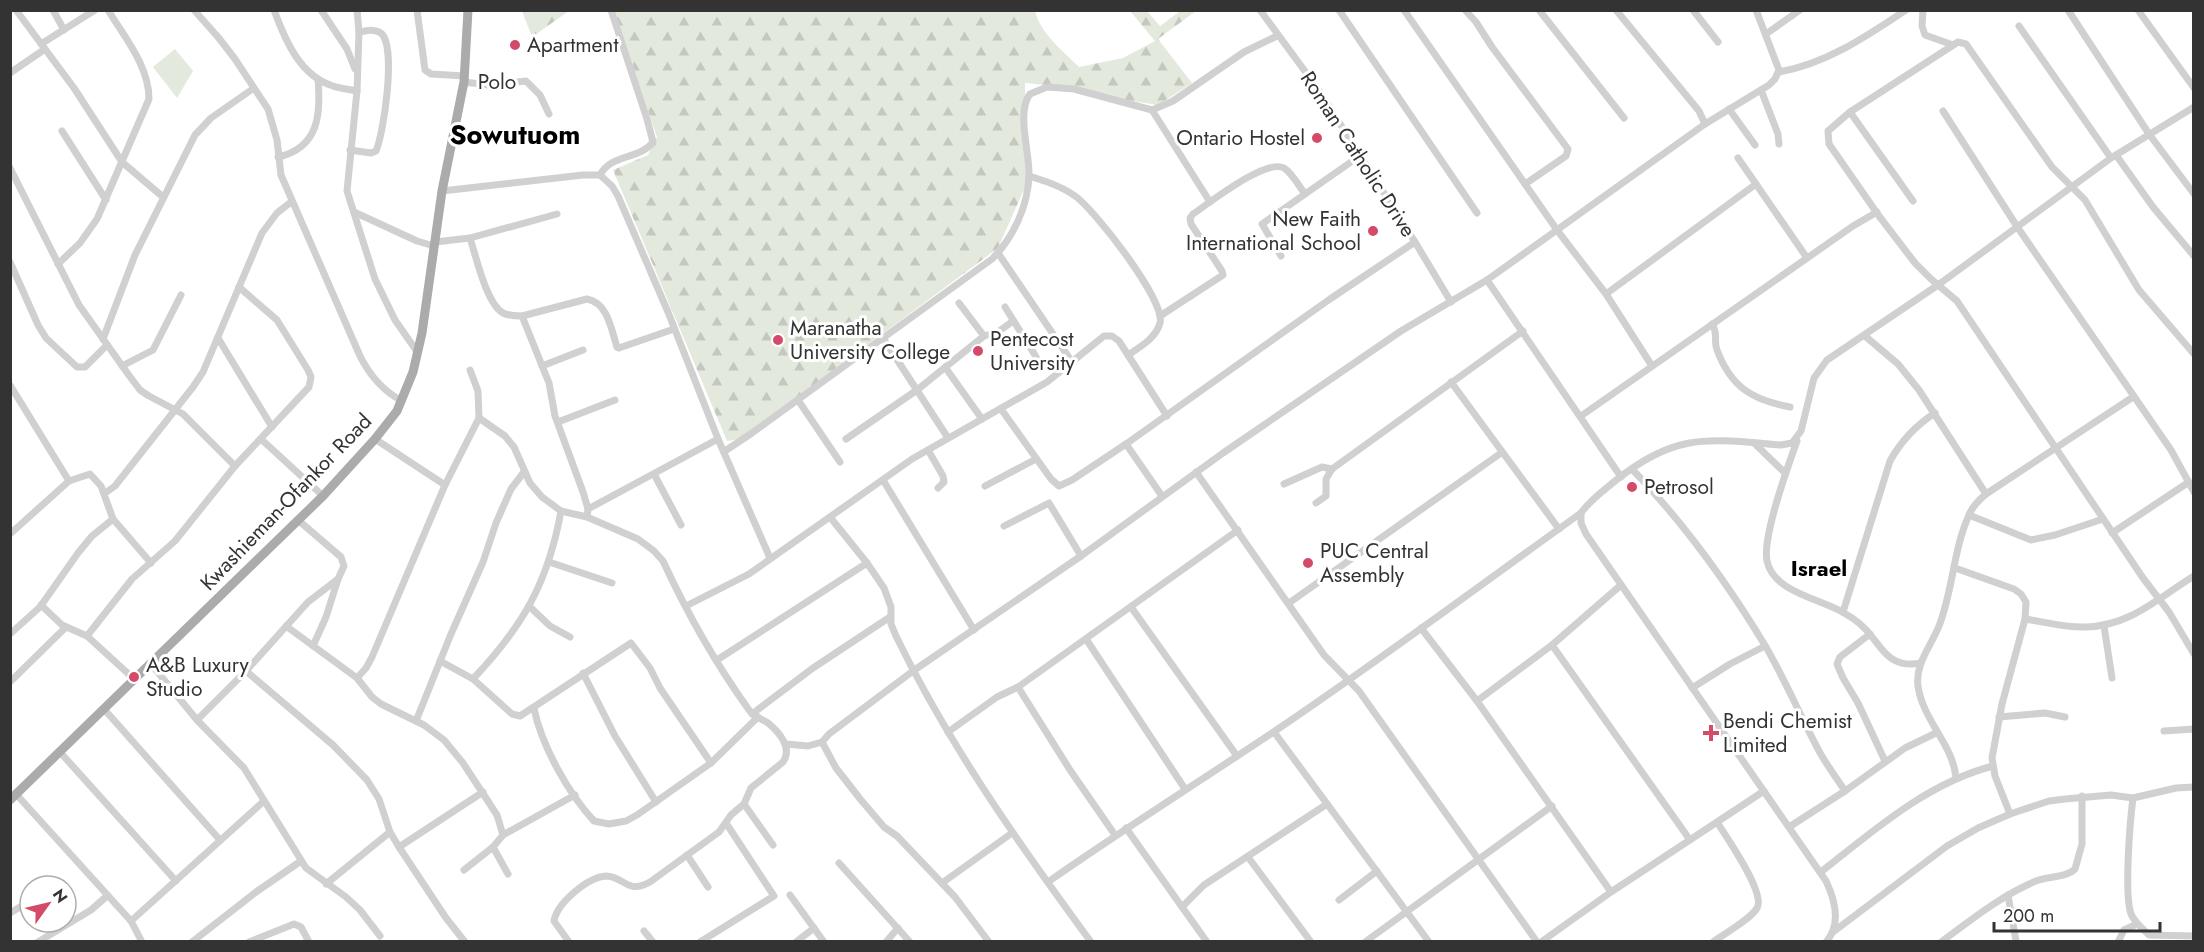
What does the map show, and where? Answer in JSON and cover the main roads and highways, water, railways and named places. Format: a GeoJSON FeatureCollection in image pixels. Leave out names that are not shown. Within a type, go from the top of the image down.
{"type":"FeatureCollection","features":[{"type":"Feature","properties":{"kind":"main road","name":"Kwashieman-Ofankor Road"},"geometry":{"type":"LineString","coordinates":[[13,797],[323,495],[375,439],[402,401],[418,353],[442,191],[464,79],[468,10]]}},
{"type":"Feature","properties":{"kind":"place","name":"Apartment"},"geometry":{"type":"Point","coordinates":[515,45]}},
{"type":"Feature","properties":{"kind":"place","name":"Ontario Hostel"},"geometry":{"type":"Point","coordinates":[1317,138]}},
{"type":"Feature","properties":{"kind":"place","name":"New Faith International School"},"geometry":{"type":"Point","coordinates":[1373,231]}},
{"type":"Feature","properties":{"kind":"place","name":"Maranatha University College"},"geometry":{"type":"Point","coordinates":[778,340]}},
{"type":"Feature","properties":{"kind":"place","name":"Pentecost University"},"geometry":{"type":"Point","coordinates":[978,351]}},
{"type":"Feature","properties":{"kind":"place","name":"Petrosol"},"geometry":{"type":"Point","coordinates":[1632,487]}},
{"type":"Feature","properties":{"kind":"place","name":"PUC Central Assembly"},"geometry":{"type":"Point","coordinates":[1308,563]}},
{"type":"Feature","properties":{"kind":"place","name":"A&B Luxury Studio"},"geometry":{"type":"Point","coordinates":[134,677]}},
{"type":"Feature","properties":{"kind":"place","name":"Bendi Chemist Limited"},"geometry":{"type":"Point","coordinates":[1711,733]}},
{"type":"Feature","properties":{"kind":"district","name":"Sowutuom"},"geometry":{"type":"Point","coordinates":[515,134]}},
{"type":"Feature","properties":{"kind":"district","name":"Israel"},"geometry":{"type":"Point","coordinates":[1819,568]}}]}
